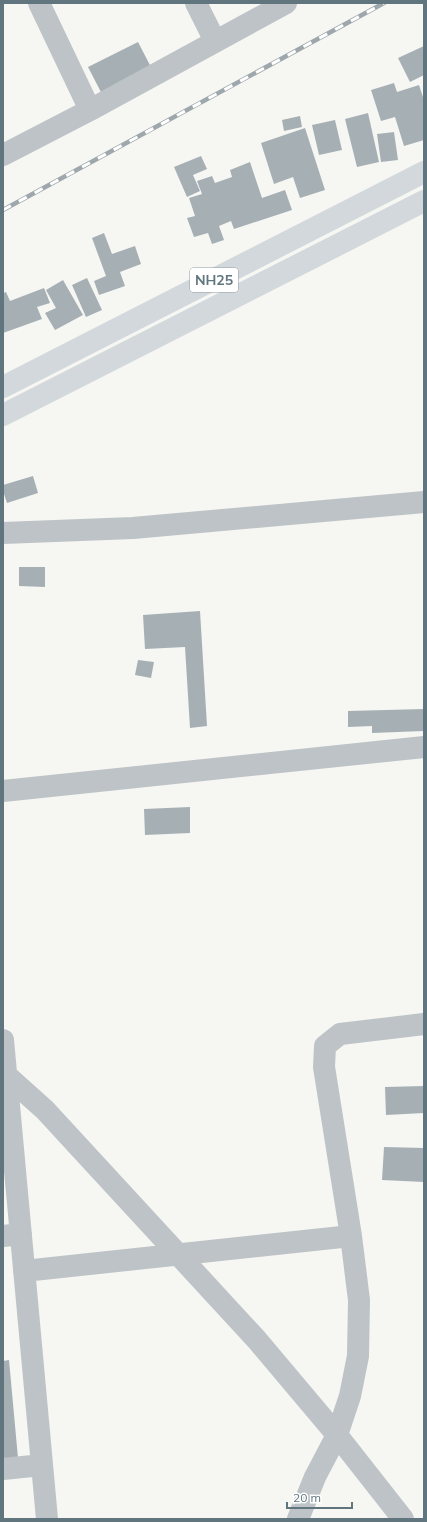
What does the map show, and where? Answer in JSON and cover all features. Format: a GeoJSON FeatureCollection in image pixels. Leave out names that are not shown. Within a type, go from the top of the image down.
{"type":"FeatureCollection","features":[{"type":"Feature","properties":{"kind":"main road","name":"NH25"},"geometry":{"type":"LineString","coordinates":[[3,387],[424,172]]}},
{"type":"Feature","properties":{"kind":"main road","name":"NH25"},"geometry":{"type":"LineString","coordinates":[[3,415],[424,201]]}},
{"type":"Feature","properties":{"kind":"street"},"geometry":{"type":"LineString","coordinates":[[39,3],[90,110]]}},
{"type":"Feature","properties":{"kind":"street"},"geometry":{"type":"LineString","coordinates":[[196,3],[215,41]]}},
{"type":"Feature","properties":{"kind":"street"},"geometry":{"type":"LineString","coordinates":[[3,155],[90,110],[286,3]]}},
{"type":"Feature","properties":{"kind":"street"},"geometry":{"type":"LineString","coordinates":[[3,533],[133,528],[424,502]]}},
{"type":"Feature","properties":{"kind":"street"},"geometry":{"type":"LineString","coordinates":[[3,791],[424,747]]}},
{"type":"Feature","properties":{"kind":"street"},"geometry":{"type":"LineString","coordinates":[[298,1519],[315,1477],[337,1435],[350,1396],[358,1356],[359,1300],[351,1236],[324,1067],[325,1046],[340,1034],[424,1024]]}},
{"type":"Feature","properties":{"kind":"street"},"geometry":{"type":"LineString","coordinates":[[3,1040],[6,1075],[12,1235],[24,1271],[47,1519]]}},
{"type":"Feature","properties":{"kind":"street"},"geometry":{"type":"LineString","coordinates":[[6,1075],[45,1110],[257,1340],[337,1435],[403,1519]]}},
{"type":"Feature","properties":{"kind":"street"},"geometry":{"type":"LineString","coordinates":[[24,1271],[351,1236]]}},
{"type":"Feature","properties":{"kind":"street"},"geometry":{"type":"LineString","coordinates":[[3,1469],[42,1465]]}},
{"type":"Feature","properties":{"kind":"building"},"geometry":{"type":"Polygon","coordinates":[[[138,42],[153,71],[103,96],[88,67],[138,42]]]}},
{"type":"Feature","properties":{"kind":"building"},"geometry":{"type":"Polygon","coordinates":[[[424,46],[424,75],[410,82],[398,58],[424,46]]]}},
{"type":"Feature","properties":{"kind":"building"},"geometry":{"type":"Polygon","coordinates":[[[394,83],[397,92],[419,85],[424,100],[424,140],[404,146],[395,117],[381,121],[371,90],[394,83]]]}},
{"type":"Feature","properties":{"kind":"building"},"geometry":{"type":"Polygon","coordinates":[[[368,113],[379,162],[357,167],[345,119],[368,113]]]}},
{"type":"Feature","properties":{"kind":"building"},"geometry":{"type":"Polygon","coordinates":[[[300,116],[302,127],[284,131],[282,120],[300,116]]]}},
{"type":"Feature","properties":{"kind":"building"},"geometry":{"type":"Polygon","coordinates":[[[335,120],[342,150],[319,155],[312,125],[335,120]]]}},
{"type":"Feature","properties":{"kind":"building"},"geometry":{"type":"Polygon","coordinates":[[[305,128],[325,190],[300,198],[293,177],[274,184],[261,143],[305,128]]]}},
{"type":"Feature","properties":{"kind":"building"},"geometry":{"type":"Polygon","coordinates":[[[394,132],[398,160],[381,162],[377,134],[394,132]]]}},
{"type":"Feature","properties":{"kind":"building"},"geometry":{"type":"Polygon","coordinates":[[[201,156],[207,169],[193,175],[200,191],[187,197],[174,167],[201,156]]]}},
{"type":"Feature","properties":{"kind":"building"},"geometry":{"type":"Polygon","coordinates":[[[250,162],[262,198],[285,190],[292,210],[234,229],[231,221],[219,226],[224,240],[212,244],[208,233],[194,237],[187,218],[195,216],[189,198],[202,194],[197,181],[212,176],[215,183],[232,177],[230,170],[250,162]]]}},
{"type":"Feature","properties":{"kind":"building"},"geometry":{"type":"Polygon","coordinates":[[[104,233],[112,254],[135,246],[141,264],[120,272],[125,286],[99,295],[94,281],[106,276],[92,238],[104,233]]]}},
{"type":"Feature","properties":{"kind":"building"},"geometry":{"type":"Polygon","coordinates":[[[87,278],[102,310],[86,317],[72,285],[87,278]]]}},
{"type":"Feature","properties":{"kind":"building"},"geometry":{"type":"Polygon","coordinates":[[[63,280],[83,315],[55,330],[45,313],[56,308],[46,290],[63,280]]]}},
{"type":"Feature","properties":{"kind":"building"},"geometry":{"type":"Polygon","coordinates":[[[44,288],[50,303],[37,307],[42,319],[3,333],[3,293],[6,292],[10,301],[44,288]]]}},
{"type":"Feature","properties":{"kind":"building"},"geometry":{"type":"Polygon","coordinates":[[[33,476],[38,493],[7,503],[3,491],[3,485],[33,476]]]}},
{"type":"Feature","properties":{"kind":"building"},"geometry":{"type":"Polygon","coordinates":[[[19,567],[45,567],[45,587],[19,586],[19,567]]]}},
{"type":"Feature","properties":{"kind":"building"},"geometry":{"type":"Polygon","coordinates":[[[200,611],[207,726],[190,728],[185,647],[145,649],[143,615],[200,611]]]}},
{"type":"Feature","properties":{"kind":"building"},"geometry":{"type":"Polygon","coordinates":[[[138,660],[154,662],[151,678],[135,675],[138,660]]]}},
{"type":"Feature","properties":{"kind":"building"},"geometry":{"type":"Polygon","coordinates":[[[424,709],[424,731],[372,733],[372,726],[348,727],[348,711],[424,709]]]}},
{"type":"Feature","properties":{"kind":"building"},"geometry":{"type":"Polygon","coordinates":[[[190,807],[190,833],[145,835],[144,809],[190,807]]]}},
{"type":"Feature","properties":{"kind":"building"},"geometry":{"type":"Polygon","coordinates":[[[424,1086],[424,1113],[386,1115],[385,1087],[424,1086]]]}},
{"type":"Feature","properties":{"kind":"building"},"geometry":{"type":"Polygon","coordinates":[[[384,1147],[424,1148],[424,1182],[382,1180],[384,1147]]]}},
{"type":"Feature","properties":{"kind":"building"},"geometry":{"type":"Polygon","coordinates":[[[9,1360],[18,1458],[3,1460],[3,1361],[9,1360]]]}},
{"type":"Feature","properties":{"kind":"railway"},"geometry":{"type":"LineString","coordinates":[[3,210],[384,3]]}}]}
